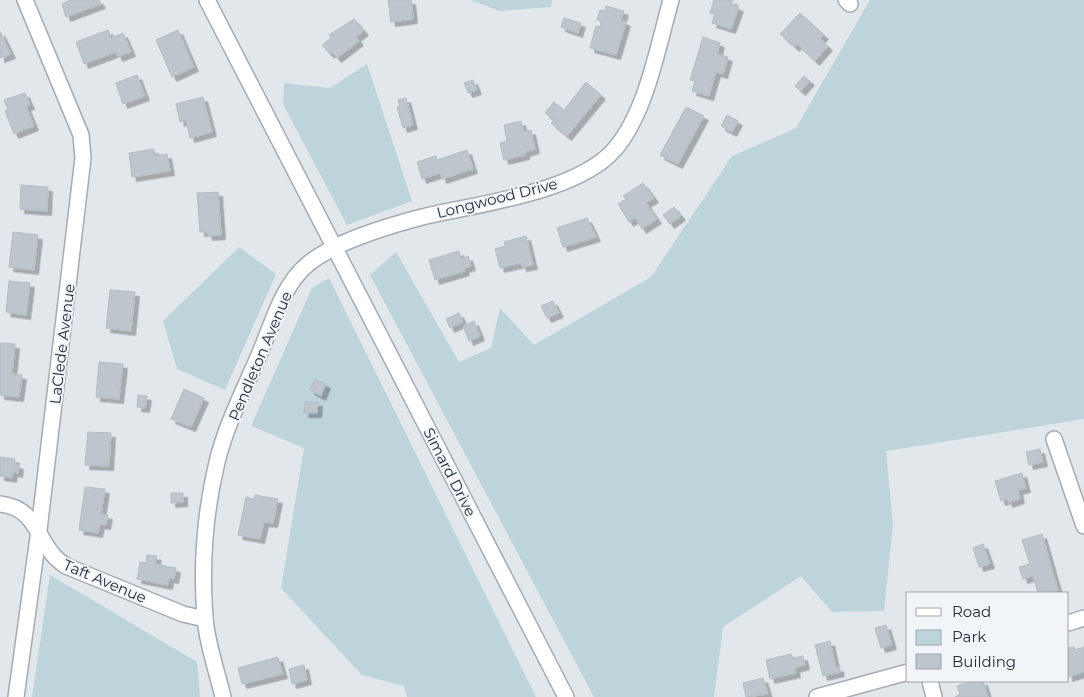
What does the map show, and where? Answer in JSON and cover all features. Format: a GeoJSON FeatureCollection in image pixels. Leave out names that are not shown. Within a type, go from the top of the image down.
{"type":"FeatureCollection","features":[{"type":"Feature","properties":{"kind":"street","name":"LaClede Avenue"},"geometry":{"type":"LineString","coordinates":[[16,697],[39,530],[83,158],[81,135],[25,0]]}},
{"type":"Feature","properties":{"kind":"street"},"geometry":{"type":"LineString","coordinates":[[207,0],[334,246]]}},
{"type":"Feature","properties":{"kind":"street","name":"Longwood Drive"},"geometry":{"type":"LineString","coordinates":[[334,246],[421,218],[507,199],[568,180],[594,166],[613,152],[624,135],[648,86],[670,0]]}},
{"type":"Feature","properties":{"kind":"street","name":"Pendleton Avenue"},"geometry":{"type":"LineString","coordinates":[[222,697],[205,619],[206,521],[218,460],[239,401],[277,312],[295,277],[308,264],[334,246]]}},
{"type":"Feature","properties":{"kind":"street","name":"Simard Drive"},"geometry":{"type":"LineString","coordinates":[[334,246],[566,697]]}},
{"type":"Feature","properties":{"kind":"street"},"geometry":{"type":"LineString","coordinates":[[1054,439],[1084,526]]}},
{"type":"Feature","properties":{"kind":"street","name":"Taft Avenue"},"geometry":{"type":"LineString","coordinates":[[0,504],[10,505],[28,514],[39,530],[46,548],[55,559],[66,566],[183,614],[205,619]]}},
{"type":"Feature","properties":{"kind":"street"},"geometry":{"type":"LineString","coordinates":[[1069,623],[1084,618]]}},
{"type":"Feature","properties":{"kind":"street"},"geometry":{"type":"LineString","coordinates":[[817,697],[906,673]]}},
{"type":"Feature","properties":{"kind":"street"},"geometry":{"type":"LineString","coordinates":[[930,682],[934,697]]}},
{"type":"Feature","properties":{"kind":"green space"},"geometry":{"type":"Polygon","coordinates":[[[471,0],[552,0],[551,7],[499,11],[471,0]]]}},
{"type":"Feature","properties":{"kind":"green space"},"geometry":{"type":"Polygon","coordinates":[[[870,0],[1084,0],[1084,419],[886,451],[893,525],[884,611],[832,612],[801,576],[723,627],[714,697],[594,697],[370,275],[396,252],[459,362],[491,348],[500,308],[534,345],[651,277],[732,156],[796,128],[870,0]]]}},
{"type":"Feature","properties":{"kind":"green space"},"geometry":{"type":"Polygon","coordinates":[[[367,64],[412,201],[347,225],[283,104],[284,83],[330,88],[367,64]]]}},
{"type":"Feature","properties":{"kind":"green space"},"geometry":{"type":"Polygon","coordinates":[[[239,247],[276,274],[225,390],[177,369],[163,321],[239,247]]]}},
{"type":"Feature","properties":{"kind":"green space"},"geometry":{"type":"Polygon","coordinates":[[[329,278],[536,697],[407,697],[404,686],[362,675],[281,588],[304,448],[251,426],[312,288],[329,278]]]}},
{"type":"Feature","properties":{"kind":"green space"},"geometry":{"type":"Polygon","coordinates":[[[50,575],[197,662],[200,697],[32,697],[50,575]]]}},
{"type":"Feature","properties":{"kind":"building"},"geometry":{"type":"Polygon","coordinates":[[[70,0],[99,0],[101,4],[66,17],[62,4],[70,0]]]}},
{"type":"Feature","properties":{"kind":"building"},"geometry":{"type":"Polygon","coordinates":[[[388,0],[411,0],[413,19],[391,22],[388,0]]]}},
{"type":"Feature","properties":{"kind":"building"},"geometry":{"type":"Polygon","coordinates":[[[714,0],[733,0],[731,4],[739,7],[731,29],[712,23],[715,14],[710,13],[714,0]]]}},
{"type":"Feature","properties":{"kind":"building"},"geometry":{"type":"Polygon","coordinates":[[[606,6],[624,11],[621,20],[626,22],[616,55],[590,48],[596,26],[600,27],[601,21],[597,20],[600,10],[605,11],[606,6]]]}},
{"type":"Feature","properties":{"kind":"building"},"geometry":{"type":"Polygon","coordinates":[[[800,13],[824,35],[820,39],[828,46],[815,61],[797,44],[795,47],[780,34],[800,13]]]}},
{"type":"Feature","properties":{"kind":"building"},"geometry":{"type":"Polygon","coordinates":[[[564,18],[581,23],[578,33],[561,27],[564,18]]]}},
{"type":"Feature","properties":{"kind":"building"},"geometry":{"type":"Polygon","coordinates":[[[354,19],[364,31],[356,37],[359,41],[337,58],[332,52],[330,54],[322,45],[331,38],[329,35],[354,19]]]}},
{"type":"Feature","properties":{"kind":"building"},"geometry":{"type":"Polygon","coordinates":[[[108,30],[111,38],[123,33],[131,52],[118,57],[116,52],[84,64],[76,42],[108,30]]]}},
{"type":"Feature","properties":{"kind":"building"},"geometry":{"type":"Polygon","coordinates":[[[178,30],[194,67],[172,77],[156,40],[178,30]]]}},
{"type":"Feature","properties":{"kind":"building"},"geometry":{"type":"Polygon","coordinates":[[[0,31],[11,54],[0,58],[0,31]]]}},
{"type":"Feature","properties":{"kind":"building"},"geometry":{"type":"Polygon","coordinates":[[[703,37],[720,43],[717,54],[728,57],[723,74],[716,72],[709,96],[692,91],[695,81],[690,80],[703,37]]]}},
{"type":"Feature","properties":{"kind":"building"},"geometry":{"type":"Polygon","coordinates":[[[137,75],[145,96],[123,104],[116,83],[137,75]]]}},
{"type":"Feature","properties":{"kind":"building"},"geometry":{"type":"Polygon","coordinates":[[[804,76],[810,81],[801,91],[795,86],[804,76]]]}},
{"type":"Feature","properties":{"kind":"building"},"geometry":{"type":"Polygon","coordinates":[[[473,80],[477,90],[468,93],[464,83],[473,80]]]}},
{"type":"Feature","properties":{"kind":"building"},"geometry":{"type":"Polygon","coordinates":[[[586,82],[601,95],[567,136],[551,123],[554,120],[545,113],[554,102],[564,110],[586,82]]]}},
{"type":"Feature","properties":{"kind":"building"},"geometry":{"type":"Polygon","coordinates":[[[25,93],[30,105],[26,106],[34,126],[14,134],[5,111],[8,110],[4,100],[25,93]]]}},
{"type":"Feature","properties":{"kind":"building"},"geometry":{"type":"Polygon","coordinates":[[[203,97],[212,132],[190,138],[186,120],[180,122],[176,104],[203,97]]]}},
{"type":"Feature","properties":{"kind":"building"},"geometry":{"type":"Polygon","coordinates":[[[406,98],[413,125],[403,128],[397,107],[400,106],[398,100],[406,98]]]}},
{"type":"Feature","properties":{"kind":"building"},"geometry":{"type":"Polygon","coordinates":[[[686,107],[704,116],[678,164],[660,155],[686,107]]]}},
{"type":"Feature","properties":{"kind":"building"},"geometry":{"type":"Polygon","coordinates":[[[727,115],[738,121],[732,132],[721,126],[727,115]]]}},
{"type":"Feature","properties":{"kind":"building"},"geometry":{"type":"Polygon","coordinates":[[[521,121],[524,132],[531,130],[535,149],[525,152],[525,155],[504,160],[500,143],[507,141],[504,125],[521,121]]]}},
{"type":"Feature","properties":{"kind":"building"},"geometry":{"type":"Polygon","coordinates":[[[154,149],[155,156],[167,154],[170,171],[132,177],[129,153],[154,149]]]}},
{"type":"Feature","properties":{"kind":"building"},"geometry":{"type":"Polygon","coordinates":[[[467,150],[473,169],[442,179],[440,173],[422,179],[417,162],[436,156],[437,160],[467,150]]]}},
{"type":"Feature","properties":{"kind":"building"},"geometry":{"type":"Polygon","coordinates":[[[643,183],[654,198],[646,203],[657,219],[642,229],[635,218],[629,222],[618,204],[626,199],[623,196],[643,183]]]}},
{"type":"Feature","properties":{"kind":"building"},"geometry":{"type":"Polygon","coordinates":[[[21,185],[48,187],[47,211],[20,209],[21,185]]]}},
{"type":"Feature","properties":{"kind":"building"},"geometry":{"type":"Polygon","coordinates":[[[218,192],[221,235],[208,236],[207,232],[200,232],[197,193],[218,192]]]}},
{"type":"Feature","properties":{"kind":"building"},"geometry":{"type":"Polygon","coordinates":[[[674,207],[681,216],[670,224],[663,215],[674,207]]]}},
{"type":"Feature","properties":{"kind":"building"},"geometry":{"type":"Polygon","coordinates":[[[587,218],[596,237],[563,247],[557,228],[587,218]]]}},
{"type":"Feature","properties":{"kind":"building"},"geometry":{"type":"Polygon","coordinates":[[[13,232],[38,235],[34,270],[9,267],[13,232]]]}},
{"type":"Feature","properties":{"kind":"building"},"geometry":{"type":"Polygon","coordinates":[[[526,236],[533,265],[522,267],[521,263],[500,268],[495,249],[505,246],[504,242],[526,236]]]}},
{"type":"Feature","properties":{"kind":"building"},"geometry":{"type":"Polygon","coordinates":[[[459,251],[461,259],[468,256],[471,266],[464,268],[465,271],[435,280],[429,260],[459,251]]]}},
{"type":"Feature","properties":{"kind":"building"},"geometry":{"type":"Polygon","coordinates":[[[9,281],[30,283],[26,315],[6,312],[9,281]]]}},
{"type":"Feature","properties":{"kind":"building"},"geometry":{"type":"Polygon","coordinates":[[[110,290],[135,292],[131,331],[106,328],[110,290]]]}},
{"type":"Feature","properties":{"kind":"building"},"geometry":{"type":"Polygon","coordinates":[[[553,301],[559,313],[547,318],[541,306],[553,301]]]}},
{"type":"Feature","properties":{"kind":"building"},"geometry":{"type":"Polygon","coordinates":[[[459,313],[463,322],[450,328],[446,319],[459,313]]]}},
{"type":"Feature","properties":{"kind":"building"},"geometry":{"type":"Polygon","coordinates":[[[474,321],[480,336],[469,341],[463,326],[474,321]]]}},
{"type":"Feature","properties":{"kind":"building"},"geometry":{"type":"Polygon","coordinates":[[[0,343],[15,344],[12,374],[22,375],[19,397],[0,395],[0,343]]]}},
{"type":"Feature","properties":{"kind":"building"},"geometry":{"type":"Polygon","coordinates":[[[99,362],[123,364],[119,399],[96,397],[99,362]]]}},
{"type":"Feature","properties":{"kind":"building"},"geometry":{"type":"Polygon","coordinates":[[[315,379],[326,384],[321,396],[310,390],[315,379]]]}},
{"type":"Feature","properties":{"kind":"building"},"geometry":{"type":"Polygon","coordinates":[[[184,389],[204,398],[191,427],[171,419],[184,389]]]}},
{"type":"Feature","properties":{"kind":"building"},"geometry":{"type":"Polygon","coordinates":[[[138,395],[147,396],[145,408],[137,407],[138,395]]]}},
{"type":"Feature","properties":{"kind":"building"},"geometry":{"type":"Polygon","coordinates":[[[305,402],[318,402],[317,413],[304,413],[305,402]]]}},
{"type":"Feature","properties":{"kind":"building"},"geometry":{"type":"Polygon","coordinates":[[[88,432],[111,433],[109,466],[85,465],[88,432]]]}},
{"type":"Feature","properties":{"kind":"building"},"geometry":{"type":"Polygon","coordinates":[[[1040,449],[1043,462],[1029,465],[1026,452],[1040,449]]]}},
{"type":"Feature","properties":{"kind":"building"},"geometry":{"type":"Polygon","coordinates":[[[0,457],[15,459],[14,464],[19,465],[18,473],[13,472],[12,478],[0,476],[0,457]]]}},
{"type":"Feature","properties":{"kind":"building"},"geometry":{"type":"Polygon","coordinates":[[[1022,473],[1026,488],[1018,490],[1020,499],[1008,503],[1007,499],[1001,501],[995,481],[1022,473]]]}},
{"type":"Feature","properties":{"kind":"building"},"geometry":{"type":"Polygon","coordinates":[[[85,487],[105,489],[101,514],[108,515],[106,525],[100,524],[98,533],[79,530],[85,487]]]}},
{"type":"Feature","properties":{"kind":"building"},"geometry":{"type":"Polygon","coordinates":[[[171,493],[183,493],[183,502],[171,503],[171,493]]]}},
{"type":"Feature","properties":{"kind":"building"},"geometry":{"type":"Polygon","coordinates":[[[255,495],[278,499],[273,523],[264,522],[260,539],[238,535],[246,497],[254,499],[255,495]]]}},
{"type":"Feature","properties":{"kind":"building"},"geometry":{"type":"Polygon","coordinates":[[[1042,534],[1058,590],[1038,592],[1033,576],[1023,579],[1019,567],[1030,564],[1022,540],[1042,534]]]}},
{"type":"Feature","properties":{"kind":"building"},"geometry":{"type":"Polygon","coordinates":[[[983,544],[990,564],[979,567],[973,548],[983,544]]]}},
{"type":"Feature","properties":{"kind":"building"},"geometry":{"type":"Polygon","coordinates":[[[147,555],[157,556],[155,564],[176,568],[174,579],[169,578],[168,585],[137,579],[140,562],[146,563],[147,555]]]}},
{"type":"Feature","properties":{"kind":"building"},"geometry":{"type":"Polygon","coordinates":[[[886,625],[892,645],[881,648],[875,628],[886,625]]]}},
{"type":"Feature","properties":{"kind":"building"},"geometry":{"type":"Polygon","coordinates":[[[830,641],[836,668],[839,667],[840,672],[823,676],[815,645],[830,641]]]}},
{"type":"Feature","properties":{"kind":"building"},"geometry":{"type":"Polygon","coordinates":[[[1074,647],[1075,650],[1084,647],[1084,672],[1069,677],[1069,648],[1074,647]]]}},
{"type":"Feature","properties":{"kind":"building"},"geometry":{"type":"Polygon","coordinates":[[[791,654],[793,658],[803,656],[805,665],[795,668],[796,673],[770,679],[766,660],[791,654]]]}},
{"type":"Feature","properties":{"kind":"building"},"geometry":{"type":"Polygon","coordinates":[[[278,657],[283,674],[242,684],[238,668],[278,657]]]}},
{"type":"Feature","properties":{"kind":"building"},"geometry":{"type":"Polygon","coordinates":[[[304,665],[307,680],[292,684],[289,669],[304,665]]]}},
{"type":"Feature","properties":{"kind":"building"},"geometry":{"type":"Polygon","coordinates":[[[763,678],[768,694],[746,697],[743,683],[763,678]]]}},
{"type":"Feature","properties":{"kind":"building"},"geometry":{"type":"Polygon","coordinates":[[[970,682],[983,682],[988,697],[955,697],[960,694],[957,686],[970,682]]]}}]}
